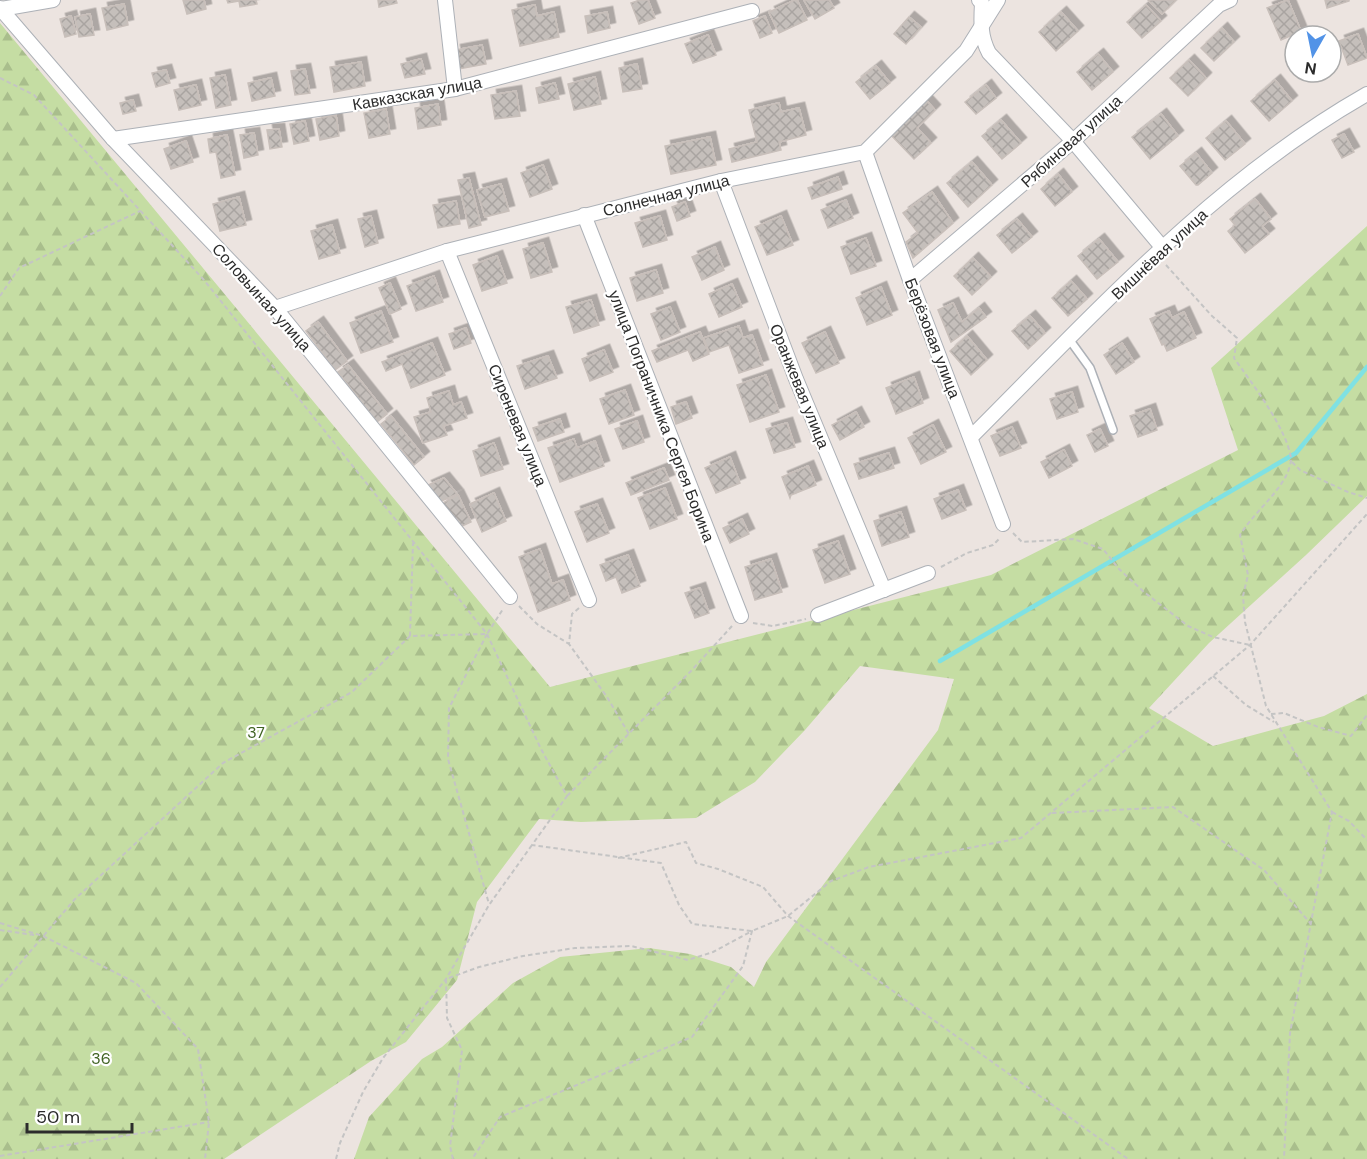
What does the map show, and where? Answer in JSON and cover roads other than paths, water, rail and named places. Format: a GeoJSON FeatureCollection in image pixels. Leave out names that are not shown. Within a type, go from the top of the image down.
{"type":"FeatureCollection","features":[{"type":"Feature","properties":{"kind":"street"},"geometry":{"type":"LineString","coordinates":[[0,9],[53,0]]}},
{"type":"Feature","properties":{"kind":"street"},"geometry":{"type":"LineString","coordinates":[[445,0],[455,89]]}},
{"type":"Feature","properties":{"kind":"street"},"geometry":{"type":"LineString","coordinates":[[979,0],[982,3],[983,42],[988,53],[1073,141],[1159,250]]}},
{"type":"Feature","properties":{"kind":"street"},"geometry":{"type":"LineString","coordinates":[[865,152],[966,51],[998,0]]}},
{"type":"Feature","properties":{"kind":"street","name":"Рябиновая улица"},"geometry":{"type":"LineString","coordinates":[[910,280],[1073,141],[1219,5],[1230,0]]}},
{"type":"Feature","properties":{"kind":"street","name":"Соловьиная улица"},"geometry":{"type":"LineString","coordinates":[[0,9],[113,139],[275,308],[510,597]]}},
{"type":"Feature","properties":{"kind":"street","name":"Кавказская улица"},"geometry":{"type":"LineString","coordinates":[[113,139],[455,89],[752,11]]}},
{"type":"Feature","properties":{"kind":"street","name":"Вишнёвая улица"},"geometry":{"type":"LineString","coordinates":[[970,437],[1159,250],[1263,162],[1339,110],[1367,94]]}},
{"type":"Feature","properties":{"kind":"street","name":"Солнечная улица"},"geometry":{"type":"LineString","coordinates":[[275,308],[447,251],[722,181],[865,152]]}},
{"type":"Feature","properties":{"kind":"street","name":"Берёзовая улица"},"geometry":{"type":"LineString","coordinates":[[865,152],[910,280],[1003,524]]}},
{"type":"Feature","properties":{"kind":"street","name":"Оранжевая улица"},"geometry":{"type":"LineString","coordinates":[[722,181],[796,379],[884,590]]}},
{"type":"Feature","properties":{"kind":"street","name":"улица Пограничника Сергея Борина"},"geometry":{"type":"LineString","coordinates":[[584,215],[741,616]]}},
{"type":"Feature","properties":{"kind":"street","name":"Сиреневая улица"},"geometry":{"type":"LineString","coordinates":[[447,251],[589,600]]}},
{"type":"Feature","properties":{"kind":"street"},"geometry":{"type":"LineString","coordinates":[[818,615],[928,573]]}},
{"type":"Feature","properties":{"kind":"lane"},"geometry":{"type":"LineString","coordinates":[[1069,339],[1090,368],[1113,430]]}},
{"type":"Feature","properties":{"kind":"waterway"},"geometry":{"type":"LineString","coordinates":[[940,661],[1296,453],[1367,367]]}},
{"type":"Feature","properties":{"kind":"park label","name":"37"},"geometry":{"type":"Point","coordinates":[256,732]}},
{"type":"Feature","properties":{"kind":"park label","name":"36"},"geometry":{"type":"Point","coordinates":[101,1058]}}]}
